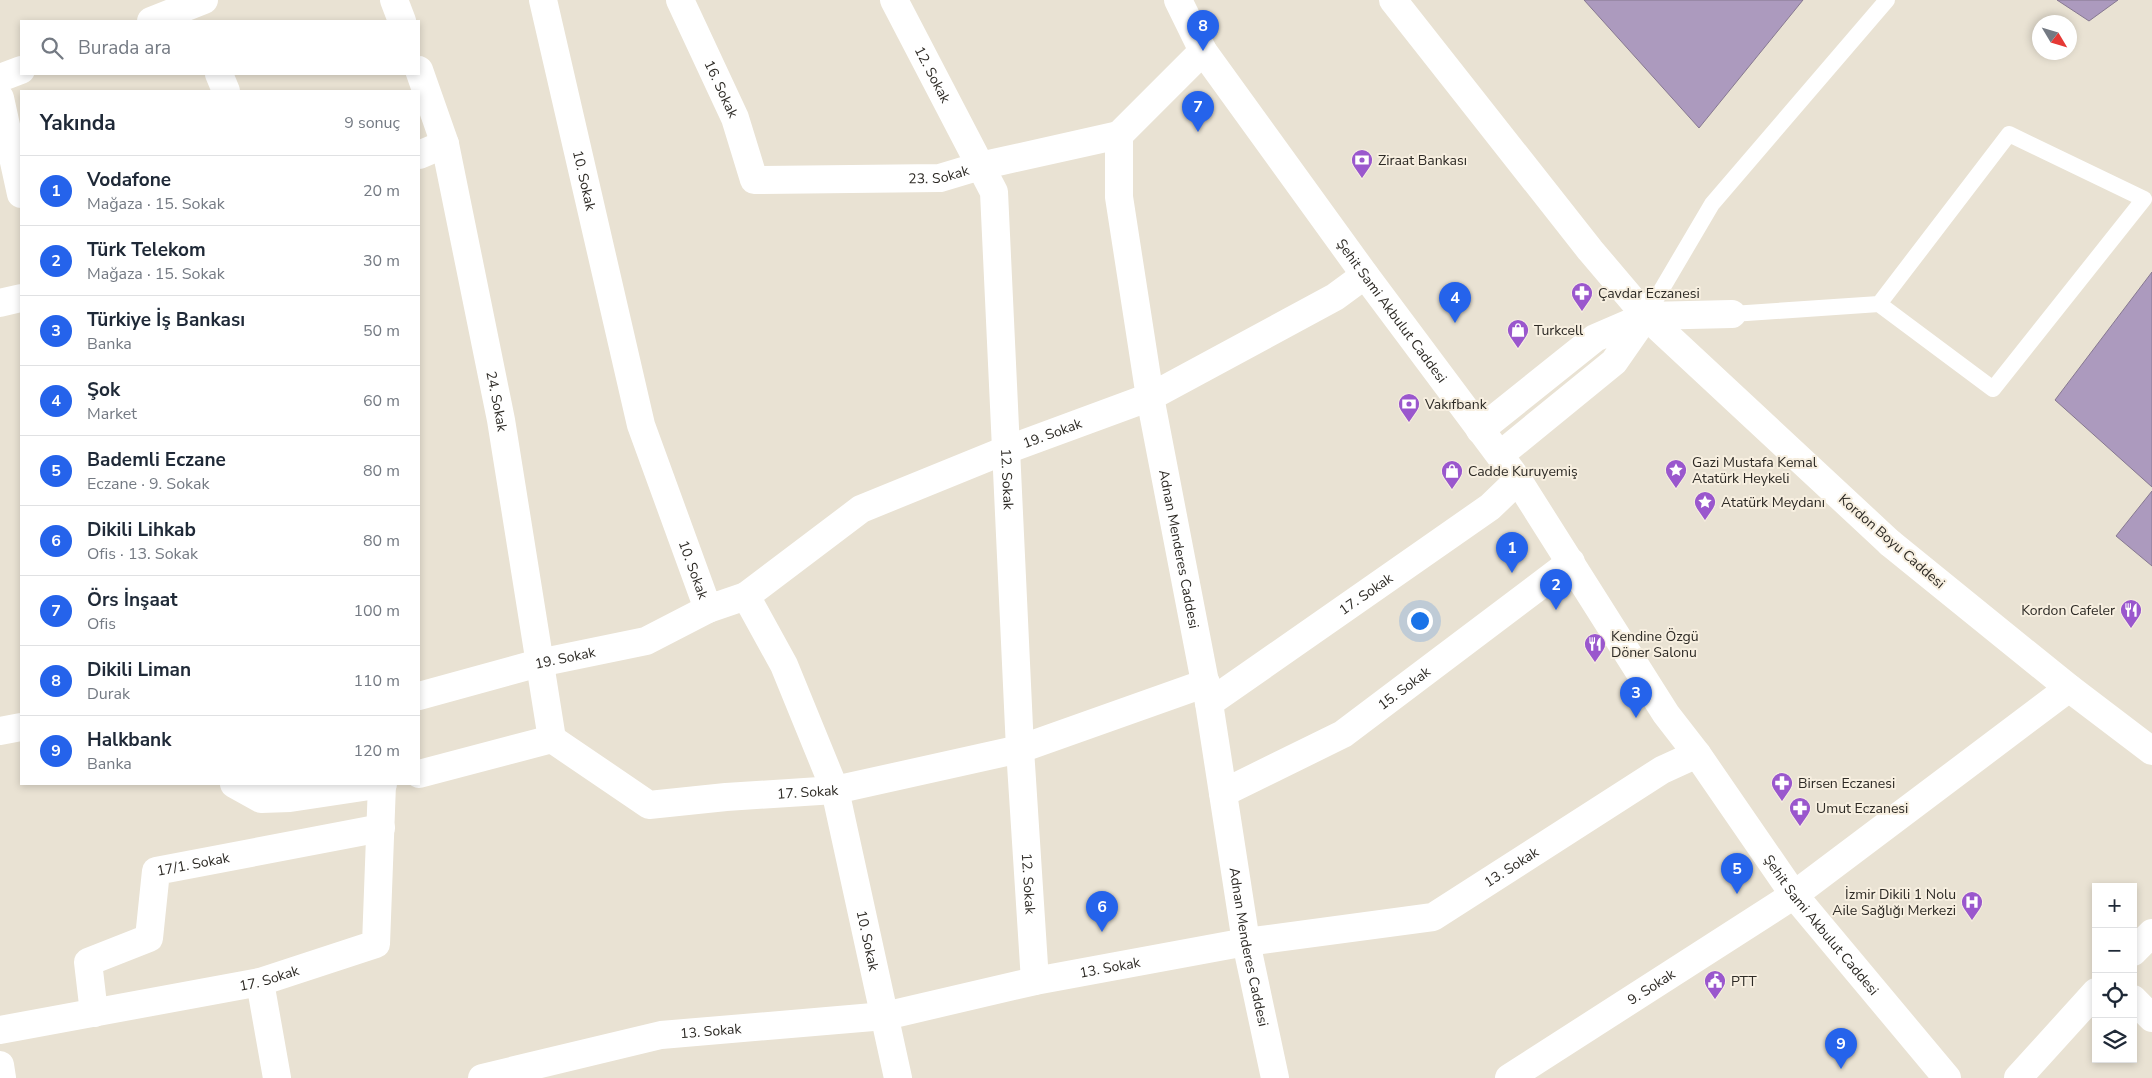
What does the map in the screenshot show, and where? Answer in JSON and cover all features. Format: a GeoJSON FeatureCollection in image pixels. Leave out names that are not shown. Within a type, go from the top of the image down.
{"type":"FeatureCollection","features":[{"type":"Feature","properties":{"kind":"street"},"geometry":{"type":"LineString","coordinates":[[394,0],[402,20]]}},
{"type":"Feature","properties":{"kind":"street","name":"10. Sokak"},"geometry":{"type":"LineString","coordinates":[[543,0],[641,425],[708,609],[746,596],[784,665],[834,790],[898,1078]]}},
{"type":"Feature","properties":{"kind":"street","name":"16. Sokak"},"geometry":{"type":"LineString","coordinates":[[680,0],[735,118],[754,180]]}},
{"type":"Feature","properties":{"kind":"street","name":"12. Sokak"},"geometry":{"type":"LineString","coordinates":[[894,0],[994,192],[1020,749],[1035,981]]}},
{"type":"Feature","properties":{"kind":"street","name":"Şehit Sami Akbulut Caddesi"},"geometry":{"type":"LineString","coordinates":[[1178,0],[1203,51],[1365,275],[1518,480],[1666,714],[1697,754],[1794,895],[1947,1078]]}},
{"type":"Feature","properties":{"kind":"street","name":"Kordon Boyu Caddesi"},"geometry":{"type":"LineString","coordinates":[[1393,0],[1584,242],[1646,316],[1890,543],[2069,688],[2152,751]]}},
{"type":"Feature","properties":{"kind":"street"},"geometry":{"type":"LineString","coordinates":[[155,20],[200,9]]}},
{"type":"Feature","properties":{"kind":"street"},"geometry":{"type":"LineString","coordinates":[[1119,135],[1203,51]]}},
{"type":"Feature","properties":{"kind":"street"},"geometry":{"type":"LineString","coordinates":[[0,78],[20,70]]}},
{"type":"Feature","properties":{"kind":"street","name":"24. Sokak"},"geometry":{"type":"LineString","coordinates":[[420,73],[444,144],[502,420],[552,739]]}},
{"type":"Feature","properties":{"kind":"street"},"geometry":{"type":"LineString","coordinates":[[219,75],[226,90]]}},
{"type":"Feature","properties":{"kind":"street"},"geometry":{"type":"LineString","coordinates":[[0,98],[20,189]]}},
{"type":"Feature","properties":{"kind":"street","name":"23. Sokak"},"geometry":{"type":"LineString","coordinates":[[754,180],[940,178],[980,166],[1119,135]]}},
{"type":"Feature","properties":{"kind":"street","name":"Adnan Menderes Caddesi"},"geometry":{"type":"LineString","coordinates":[[1119,135],[1119,197],[1150,397],[1208,693],[1246,942],[1275,1078]]}},
{"type":"Feature","properties":{"kind":"street"},"geometry":{"type":"LineString","coordinates":[[420,155],[444,144]]}},
{"type":"Feature","properties":{"kind":"street","name":"19. Sokak"},"geometry":{"type":"LineString","coordinates":[[746,596],[861,509],[1006,450],[1150,397],[1335,297],[1365,275]]}},
{"type":"Feature","properties":{"kind":"street"},"geometry":{"type":"LineString","coordinates":[[0,303],[20,298]]}},
{"type":"Feature","properties":{"kind":"street"},"geometry":{"type":"LineString","coordinates":[[1480,430],[1595,338],[1646,316],[1732,314]]}},
{"type":"Feature","properties":{"kind":"street"},"geometry":{"type":"LineString","coordinates":[[1500,455],[1614,362],[1646,316]]}},
{"type":"Feature","properties":{"kind":"street","name":"17. Sokak"},"geometry":{"type":"LineString","coordinates":[[552,739],[649,805],[726,797],[834,790],[1020,749],[1208,693],[1490,507],[1518,480]]}},
{"type":"Feature","properties":{"kind":"street","name":"15. Sokak"},"geometry":{"type":"LineString","coordinates":[[1223,793],[1343,734],[1571,562]]}},
{"type":"Feature","properties":{"kind":"street","name":"19. Sokak"},"geometry":{"type":"LineString","coordinates":[[420,696],[539,663],[646,641],[708,609]]}},
{"type":"Feature","properties":{"kind":"street","name":"9. Sokak"},"geometry":{"type":"LineString","coordinates":[[1509,1078],[1794,895],[2069,688]]}},
{"type":"Feature","properties":{"kind":"street"},"geometry":{"type":"LineString","coordinates":[[0,731],[20,727]]}},
{"type":"Feature","properties":{"kind":"street"},"geometry":{"type":"LineString","coordinates":[[420,774],[552,739]]}},
{"type":"Feature","properties":{"kind":"street","name":"13. Sokak"},"geometry":{"type":"LineString","coordinates":[[482,1078],[661,1035],[885,1016],[1035,981],[1246,942],[1433,917],[1662,770],[1697,754]]}},
{"type":"Feature","properties":{"kind":"street"},"geometry":{"type":"LineString","coordinates":[[236,785],[260,798],[290,798],[375,785]]}},
{"type":"Feature","properties":{"kind":"street","name":"17. Sokak"},"geometry":{"type":"LineString","coordinates":[[0,1030],[260,982],[376,944],[382,785]]}},
{"type":"Feature","properties":{"kind":"street","name":"17/1. Sokak"},"geometry":{"type":"LineString","coordinates":[[94,1013],[88,962],[149,938],[156,871],[381,828]]}},
{"type":"Feature","properties":{"kind":"street"},"geometry":{"type":"LineString","coordinates":[[2137,948],[2152,933]]}},
{"type":"Feature","properties":{"kind":"street"},"geometry":{"type":"LineString","coordinates":[[260,982],[277,1078]]}},
{"type":"Feature","properties":{"kind":"street"},"geometry":{"type":"LineString","coordinates":[[2018,1078],[2092,996]]}},
{"type":"Feature","properties":{"kind":"street"},"geometry":{"type":"LineString","coordinates":[[2137,1003],[2152,1018]]}},
{"type":"Feature","properties":{"kind":"street"},"geometry":{"type":"LineString","coordinates":[[0,1065],[2,1078]]}},
{"type":"Feature","properties":{"kind":"lane"},"geometry":{"type":"LineString","coordinates":[[1646,316],[1712,204],[1887,0]]}},
{"type":"Feature","properties":{"kind":"lane"},"geometry":{"type":"LineString","coordinates":[[1732,314],[1879,304],[1993,389],[2144,199],[2009,134],[1879,304]]}},
{"type":"Feature","properties":{"kind":"shaded area"},"geometry":{"type":"Polygon","coordinates":[[[1584,0],[1803,0],[1699,128],[1584,0]]]}},
{"type":"Feature","properties":{"kind":"shaded area"},"geometry":{"type":"Polygon","coordinates":[[[2057,0],[2118,0],[2089,21],[2057,0]]]}},
{"type":"Feature","properties":{"kind":"shaded area"},"geometry":{"type":"Polygon","coordinates":[[[2152,272],[2152,487],[2055,400],[2152,272]]]}},
{"type":"Feature","properties":{"kind":"shaded area"},"geometry":{"type":"Polygon","coordinates":[[[2152,491],[2152,566],[2116,536],[2152,491]]]}},
{"type":"Feature","properties":{"kind":"place","name":"Dikili Liman"},"geometry":{"type":"Point","coordinates":[1203,51]}},
{"type":"Feature","properties":{"kind":"place","name":"Örs İnşaat"},"geometry":{"type":"Point","coordinates":[1198,132]}},
{"type":"Feature","properties":{"kind":"place","name":"Ziraat Bankası"},"geometry":{"type":"Point","coordinates":[1362,179]}},
{"type":"Feature","properties":{"kind":"place","name":"Çavdar Eczanesi"},"geometry":{"type":"Point","coordinates":[1582,312]}},
{"type":"Feature","properties":{"kind":"place","name":"Şok"},"geometry":{"type":"Point","coordinates":[1455,323]}},
{"type":"Feature","properties":{"kind":"place","name":"Turkcell"},"geometry":{"type":"Point","coordinates":[1518,349]}},
{"type":"Feature","properties":{"kind":"place","name":"Vakıfbank"},"geometry":{"type":"Point","coordinates":[1409,423]}},
{"type":"Feature","properties":{"kind":"place","name":"Gazi Mustafa Kemal Atatürk Heykeli"},"geometry":{"type":"Point","coordinates":[1676,489]}},
{"type":"Feature","properties":{"kind":"place","name":"Cadde Kuruyemiş"},"geometry":{"type":"Point","coordinates":[1452,490]}},
{"type":"Feature","properties":{"kind":"place","name":"Atatürk Meydanı"},"geometry":{"type":"Point","coordinates":[1705,521]}},
{"type":"Feature","properties":{"kind":"place","name":"Vodafone"},"geometry":{"type":"Point","coordinates":[1512,573]}},
{"type":"Feature","properties":{"kind":"place","name":"Türk Telekom"},"geometry":{"type":"Point","coordinates":[1556,610]}},
{"type":"Feature","properties":{"kind":"place","name":"Kordon Cafeler"},"geometry":{"type":"Point","coordinates":[2131,629]}},
{"type":"Feature","properties":{"kind":"place","name":"Kendine Özgü Döner Salonu"},"geometry":{"type":"Point","coordinates":[1595,663]}},
{"type":"Feature","properties":{"kind":"place","name":"Türkiye İş Bankası"},"geometry":{"type":"Point","coordinates":[1636,718]}},
{"type":"Feature","properties":{"kind":"place","name":"Birsen Eczanesi"},"geometry":{"type":"Point","coordinates":[1782,802]}},
{"type":"Feature","properties":{"kind":"place","name":"Umut Eczanesi"},"geometry":{"type":"Point","coordinates":[1800,827]}},
{"type":"Feature","properties":{"kind":"place","name":"Bademli Eczane"},"geometry":{"type":"Point","coordinates":[1737,894]}},
{"type":"Feature","properties":{"kind":"place","name":"İzmir Dikili 1 Nolu Aile Sağlığı Merkezi"},"geometry":{"type":"Point","coordinates":[1972,921]}},
{"type":"Feature","properties":{"kind":"place","name":"Dikili Lihkab"},"geometry":{"type":"Point","coordinates":[1102,932]}},
{"type":"Feature","properties":{"kind":"place","name":"PTT"},"geometry":{"type":"Point","coordinates":[1715,1000]}},
{"type":"Feature","properties":{"kind":"place","name":"Halkbank"},"geometry":{"type":"Point","coordinates":[1841,1069]}}]}
